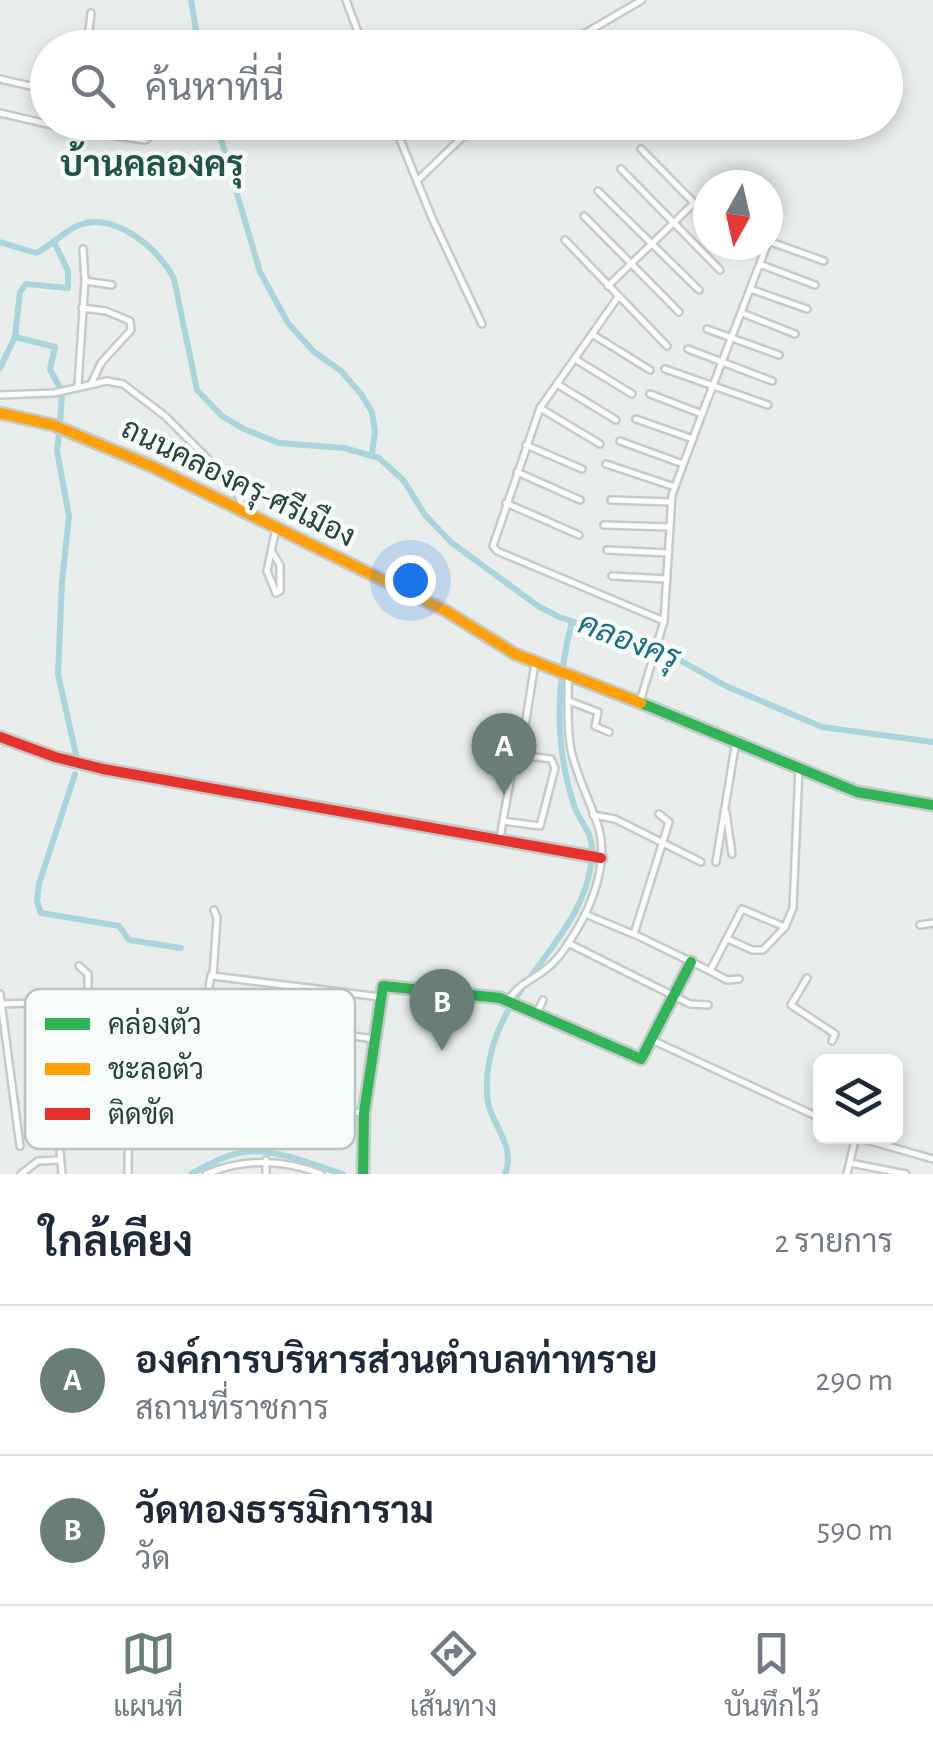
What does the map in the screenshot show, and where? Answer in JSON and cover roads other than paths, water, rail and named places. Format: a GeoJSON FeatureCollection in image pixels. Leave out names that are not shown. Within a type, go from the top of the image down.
{"type":"FeatureCollection","features":[{"type":"Feature","properties":{"kind":"street"},"geometry":{"type":"LineString","coordinates":[[346,0],[357,30]]}},
{"type":"Feature","properties":{"kind":"street"},"geometry":{"type":"LineString","coordinates":[[591,30],[642,0]]}},
{"type":"Feature","properties":{"kind":"street"},"geometry":{"type":"LineString","coordinates":[[89,30],[91,13]]}},
{"type":"Feature","properties":{"kind":"street"},"geometry":{"type":"LineString","coordinates":[[0,79],[30,86]]}},
{"type":"Feature","properties":{"kind":"street"},"geometry":{"type":"LineString","coordinates":[[0,112],[30,119]]}},
{"type":"Feature","properties":{"kind":"street"},"geometry":{"type":"LineString","coordinates":[[401,140],[482,324]]}},
{"type":"Feature","properties":{"kind":"street"},"geometry":{"type":"LineString","coordinates":[[418,180],[459,140]]}},
{"type":"Feature","properties":{"kind":"street"},"geometry":{"type":"LineString","coordinates":[[641,149],[693,202]]}},
{"type":"Feature","properties":{"kind":"street"},"geometry":{"type":"LineString","coordinates":[[621,168],[720,270]]}},
{"type":"Feature","properties":{"kind":"street"},"geometry":{"type":"LineString","coordinates":[[598,191],[700,290]]}},
{"type":"Feature","properties":{"kind":"street"},"geometry":{"type":"LineString","coordinates":[[608,286],[693,204]]}},
{"type":"Feature","properties":{"kind":"street"},"geometry":{"type":"LineString","coordinates":[[584,216],[679,312]]}},
{"type":"Feature","properties":{"kind":"street"},"geometry":{"type":"LineString","coordinates":[[566,240],[667,346]]}},
{"type":"Feature","properties":{"kind":"street"},"geometry":{"type":"LineString","coordinates":[[783,247],[824,262]]}},
{"type":"Feature","properties":{"kind":"street"},"geometry":{"type":"LineString","coordinates":[[78,385],[85,280],[83,250]]}},
{"type":"Feature","properties":{"kind":"street"},"geometry":{"type":"LineString","coordinates":[[640,702],[664,621],[675,487],[762,260]]}},
{"type":"Feature","properties":{"kind":"street"},"geometry":{"type":"LineString","coordinates":[[760,265],[815,285]]}},
{"type":"Feature","properties":{"kind":"street"},"geometry":{"type":"LineString","coordinates":[[85,280],[112,286]]}},
{"type":"Feature","properties":{"kind":"street"},"geometry":{"type":"LineString","coordinates":[[750,289],[806,310]]}},
{"type":"Feature","properties":{"kind":"street"},"geometry":{"type":"LineString","coordinates":[[618,297],[540,408],[493,540],[497,551],[664,621]]}},
{"type":"Feature","properties":{"kind":"street"},"geometry":{"type":"LineString","coordinates":[[82,308],[106,311],[132,325],[101,363],[92,382]]}},
{"type":"Feature","properties":{"kind":"street"},"geometry":{"type":"LineString","coordinates":[[741,313],[795,334]]}},
{"type":"Feature","properties":{"kind":"street"},"geometry":{"type":"LineString","coordinates":[[707,329],[779,355]]}},
{"type":"Feature","properties":{"kind":"street"},"geometry":{"type":"LineString","coordinates":[[592,334],[650,370]]}},
{"type":"Feature","properties":{"kind":"street"},"geometry":{"type":"LineString","coordinates":[[688,349],[772,380]]}},
{"type":"Feature","properties":{"kind":"street"},"geometry":{"type":"LineString","coordinates":[[575,359],[632,394]]}},
{"type":"Feature","properties":{"kind":"street"},"geometry":{"type":"LineString","coordinates":[[665,369],[768,405]]}},
{"type":"Feature","properties":{"kind":"street"},"geometry":{"type":"LineString","coordinates":[[0,395],[54,393],[92,382],[123,384],[142,395],[234,484],[245,512]]}},
{"type":"Feature","properties":{"kind":"street"},"geometry":{"type":"LineString","coordinates":[[557,384],[616,420]]}},
{"type":"Feature","properties":{"kind":"street"},"geometry":{"type":"LineString","coordinates":[[650,394],[702,414]]}},
{"type":"Feature","properties":{"kind":"street"},"geometry":{"type":"LineString","coordinates":[[540,408],[600,444]]}},
{"type":"Feature","properties":{"kind":"street","name":"ถนนคลองครุ-ศรีเมือง"},"geometry":{"type":"LineString","coordinates":[[0,413],[53,426],[106,446],[460,618],[500,646],[535,662],[868,795],[933,804]]}},
{"type":"Feature","properties":{"kind":"street"},"geometry":{"type":"LineString","coordinates":[[636,419],[692,440]]}},
{"type":"Feature","properties":{"kind":"street"},"geometry":{"type":"LineString","coordinates":[[620,441],[683,464]]}},
{"type":"Feature","properties":{"kind":"street"},"geometry":{"type":"LineString","coordinates":[[526,445],[582,470]]}},
{"type":"Feature","properties":{"kind":"street"},"geometry":{"type":"LineString","coordinates":[[606,464],[675,487]]}},
{"type":"Feature","properties":{"kind":"street"},"geometry":{"type":"LineString","coordinates":[[517,472],[580,500]]}},
{"type":"Feature","properties":{"kind":"street"},"geometry":{"type":"LineString","coordinates":[[611,500],[671,502]]}},
{"type":"Feature","properties":{"kind":"street"},"geometry":{"type":"LineString","coordinates":[[506,502],[578,535]]}},
{"type":"Feature","properties":{"kind":"street"},"geometry":{"type":"LineString","coordinates":[[604,525],[669,528]]}},
{"type":"Feature","properties":{"kind":"street"},"geometry":{"type":"LineString","coordinates":[[272,552],[280,565],[280,591],[276,592],[268,578],[272,552],[276,528]]}},
{"type":"Feature","properties":{"kind":"street"},"geometry":{"type":"LineString","coordinates":[[606,550],[668,553]]}},
{"type":"Feature","properties":{"kind":"street"},"geometry":{"type":"LineString","coordinates":[[612,576],[667,579]]}},
{"type":"Feature","properties":{"kind":"street"},"geometry":{"type":"LineString","coordinates":[[522,745],[535,662]]}},
{"type":"Feature","properties":{"kind":"street"},"geometry":{"type":"LineString","coordinates":[[511,1002],[524,980],[538,976],[568,942],[585,914],[599,875],[596,857],[601,840],[570,747],[569,701],[563,671]]}},
{"type":"Feature","properties":{"kind":"street"},"geometry":{"type":"LineString","coordinates":[[569,701],[598,712],[595,726],[610,732]]}},
{"type":"Feature","properties":{"kind":"street"},"geometry":{"type":"LineString","coordinates":[[0,737],[55,757],[149,778],[596,857]]}},
{"type":"Feature","properties":{"kind":"street"},"geometry":{"type":"LineString","coordinates":[[716,862],[736,740]]}},
{"type":"Feature","properties":{"kind":"street"},"geometry":{"type":"LineString","coordinates":[[500,839],[503,821],[514,758],[554,763],[540,826],[503,821]]}},
{"type":"Feature","properties":{"kind":"street"},"geometry":{"type":"LineString","coordinates":[[727,938],[758,952],[768,947],[784,927],[793,908],[799,767]]}},
{"type":"Feature","properties":{"kind":"street"},"geometry":{"type":"LineString","coordinates":[[725,807],[732,854]]}},
{"type":"Feature","properties":{"kind":"street"},"geometry":{"type":"LineString","coordinates":[[634,934],[670,820],[658,814]]}},
{"type":"Feature","properties":{"kind":"street"},"geometry":{"type":"LineString","coordinates":[[593,815],[615,819],[701,862]]}},
{"type":"Feature","properties":{"kind":"street"},"geometry":{"type":"LineString","coordinates":[[710,972],[744,908],[784,927]]}},
{"type":"Feature","properties":{"kind":"street"},"geometry":{"type":"LineString","coordinates":[[209,989],[217,918],[214,910]]}},
{"type":"Feature","properties":{"kind":"street"},"geometry":{"type":"LineString","coordinates":[[585,914],[727,980],[739,979]]}},
{"type":"Feature","properties":{"kind":"street"},"geometry":{"type":"LineString","coordinates":[[920,925],[933,923]]}},
{"type":"Feature","properties":{"kind":"street"},"geometry":{"type":"LineString","coordinates":[[568,942],[674,998],[694,1006],[708,1004]]}},
{"type":"Feature","properties":{"kind":"street"},"geometry":{"type":"LineString","coordinates":[[363,1174],[364,1113],[383,986],[511,1002],[644,1058],[691,962]]}},
{"type":"Feature","properties":{"kind":"street"},"geometry":{"type":"LineString","coordinates":[[79,966],[88,974],[88,989]]}},
{"type":"Feature","properties":{"kind":"street"},"geometry":{"type":"LineString","coordinates":[[211,974],[313,989]]}},
{"type":"Feature","properties":{"kind":"street"},"geometry":{"type":"LineString","coordinates":[[807,978],[791,1005],[836,1034],[832,1041]]}},
{"type":"Feature","properties":{"kind":"street"},"geometry":{"type":"LineString","coordinates":[[0,994],[20,1146]]}},
{"type":"Feature","properties":{"kind":"street"},"geometry":{"type":"LineString","coordinates":[[355,994],[380,997]]}},
{"type":"Feature","properties":{"kind":"street"},"geometry":{"type":"LineString","coordinates":[[536,1015],[543,1000]]}},
{"type":"Feature","properties":{"kind":"street"},"geometry":{"type":"LineString","coordinates":[[0,1004],[25,1003]]}},
{"type":"Feature","properties":{"kind":"street"},"geometry":{"type":"LineString","coordinates":[[355,1036],[374,1039]]}},
{"type":"Feature","properties":{"kind":"street"},"geometry":{"type":"LineString","coordinates":[[652,1040],[813,1115]]}},
{"type":"Feature","properties":{"kind":"street"},"geometry":{"type":"LineString","coordinates":[[355,1112],[364,1113]]}},
{"type":"Feature","properties":{"kind":"street"},"geometry":{"type":"LineString","coordinates":[[848,1174],[854,1144]]}},
{"type":"Feature","properties":{"kind":"street"},"geometry":{"type":"LineString","coordinates":[[880,1144],[933,1159]]}},
{"type":"Feature","properties":{"kind":"street"},"geometry":{"type":"LineString","coordinates":[[59,1149],[62,1174]]}},
{"type":"Feature","properties":{"kind":"street"},"geometry":{"type":"LineString","coordinates":[[128,1149],[128,1174]]}},
{"type":"Feature","properties":{"kind":"street"},"geometry":{"type":"LineString","coordinates":[[20,1174],[38,1161],[60,1160]]}},
{"type":"Feature","properties":{"kind":"street"},"geometry":{"type":"LineString","coordinates":[[206,1174],[266,1160],[315,1173]]}},
{"type":"Feature","properties":{"kind":"street"},"geometry":{"type":"LineString","coordinates":[[266,1160],[266,1174]]}},
{"type":"Feature","properties":{"kind":"street"},"geometry":{"type":"LineString","coordinates":[[850,1163],[906,1174]]}},
{"type":"Feature","properties":{"kind":"waterway","name":"คลองครุ"},"geometry":{"type":"LineString","coordinates":[[191,0],[196,30]]}},
{"type":"Feature","properties":{"kind":"waterway","name":"คลองครุ"},"geometry":{"type":"LineString","coordinates":[[221,140],[260,272],[288,323],[361,394],[372,412],[372,455]]}},
{"type":"Feature","properties":{"kind":"waterway","name":"คลองครุ"},"geometry":{"type":"LineString","coordinates":[[0,242],[36,253],[77,226],[91,222],[120,228],[158,255],[174,279],[197,390],[222,416],[279,443],[344,448],[379,458],[404,481],[425,515],[452,543],[559,617],[667,653],[726,686],[822,727],[933,742]]}},
{"type":"Feature","properties":{"kind":"waterway"},"geometry":{"type":"LineString","coordinates":[[0,368],[15,337],[20,292],[26,284],[68,288],[68,271],[54,242]]}},
{"type":"Feature","properties":{"kind":"waterway"},"geometry":{"type":"LineString","coordinates":[[15,337],[55,347],[50,369],[61,390]]}},
{"type":"Feature","properties":{"kind":"waterway"},"geometry":{"type":"LineString","coordinates":[[60,423],[62,395]]}},
{"type":"Feature","properties":{"kind":"waterway"},"geometry":{"type":"LineString","coordinates":[[59,433],[57,451],[69,516],[58,674],[76,755]]}},
{"type":"Feature","properties":{"kind":"waterway"},"geometry":{"type":"LineString","coordinates":[[505,1174],[506,1146],[488,1103],[490,1058],[512,1004],[578,906],[588,879],[592,849],[575,808],[563,762],[560,691],[572,621]]}},
{"type":"Feature","properties":{"kind":"waterway"},"geometry":{"type":"LineString","coordinates":[[75,774],[39,884],[37,901],[41,913],[119,926],[129,940],[181,948]]}},
{"type":"Feature","properties":{"kind":"waterway"},"geometry":{"type":"LineString","coordinates":[[191,1174],[229,1156],[254,1151],[343,1174]]}},
{"type":"Feature","properties":{"kind":"place","name":"องค์การบริหารส่วนตำบลท่าทราย"},"geometry":{"type":"Point","coordinates":[504,795]}},
{"type":"Feature","properties":{"kind":"place","name":"วัดทองธรรมิการาม"},"geometry":{"type":"Point","coordinates":[442,1051]}},
{"type":"Feature","properties":{"kind":"district","name":"บ้านคลองครุ"},"geometry":{"type":"Point","coordinates":[152,165]}}]}
